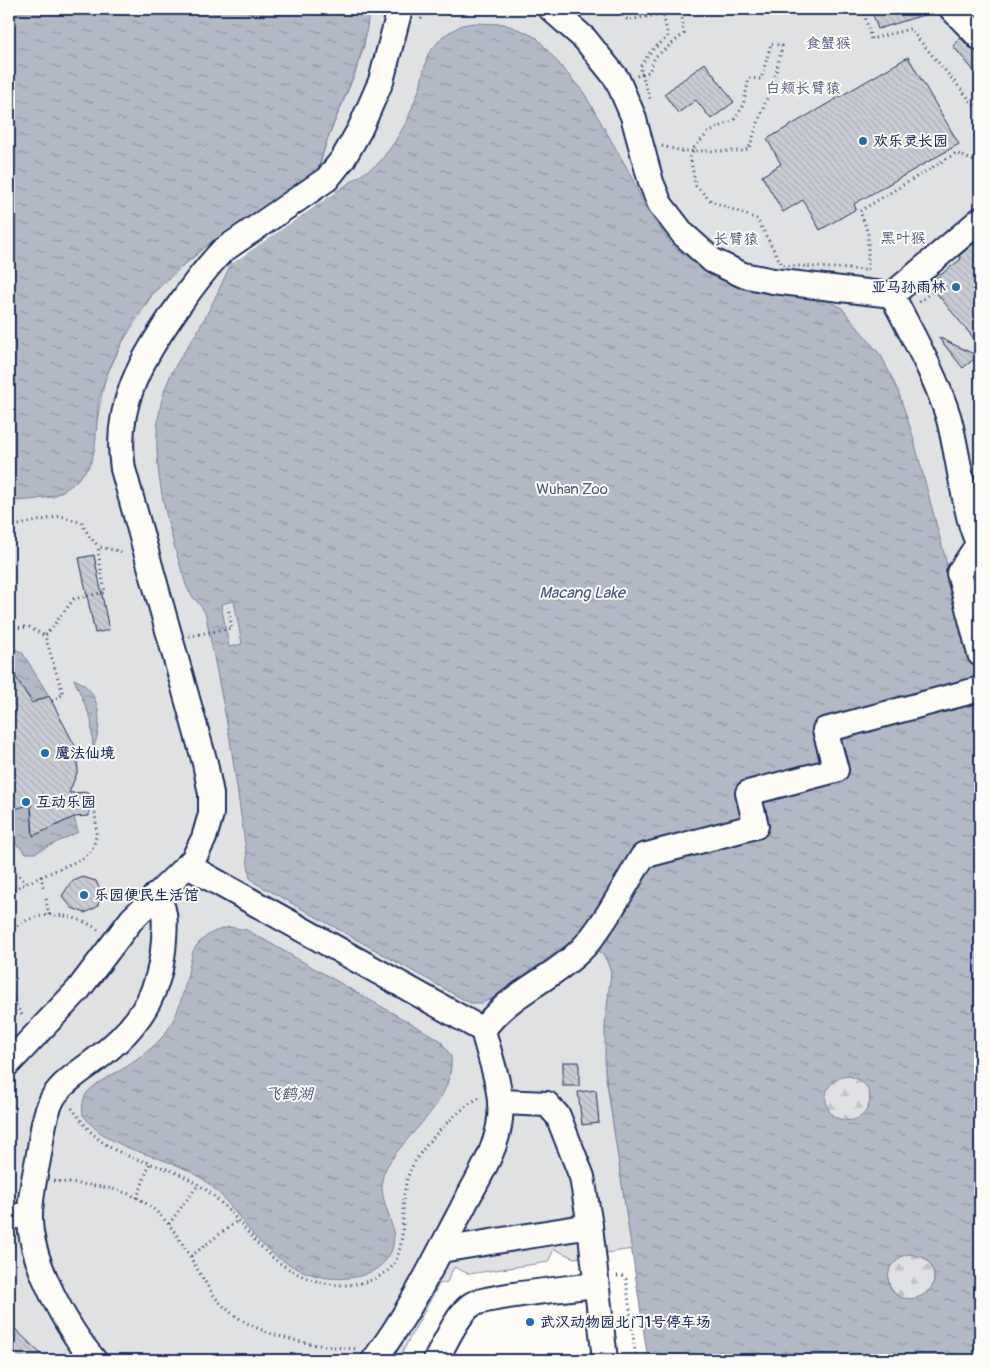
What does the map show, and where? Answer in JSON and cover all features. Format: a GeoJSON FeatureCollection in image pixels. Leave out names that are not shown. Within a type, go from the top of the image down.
{"type":"FeatureCollection","features":[{"type":"Feature","properties":{"kind":"lane"},"geometry":{"type":"LineString","coordinates":[[9,1063],[90,974],[105,931],[132,919],[188,866],[197,854],[207,830],[211,814],[211,794],[199,739],[126,484],[121,456],[123,414],[136,372],[145,356],[208,266],[222,251],[327,179],[352,145],[371,107],[392,48],[400,9]]}},
{"type":"Feature","properties":{"kind":"lane"},"geometry":{"type":"LineString","coordinates":[[551,9],[585,39],[619,84],[636,125],[660,204],[684,234],[713,261],[743,275],[773,281],[892,295],[980,220]]}},
{"type":"Feature","properties":{"kind":"lane"},"geometry":{"type":"LineString","coordinates":[[952,9],[980,38]]}},
{"type":"Feature","properties":{"kind":"lane"},"geometry":{"type":"LineString","coordinates":[[892,295],[941,394],[949,418],[979,544],[960,573],[980,654]]}},
{"type":"Feature","properties":{"kind":"lane"},"geometry":{"type":"LineString","coordinates":[[483,1030],[503,1005],[573,957],[590,940],[643,856],[756,826],[748,793],[836,770],[825,730],[980,689]]}},
{"type":"Feature","properties":{"kind":"lane"},"geometry":{"type":"LineString","coordinates":[[188,866],[483,1030],[499,1094],[498,1131],[489,1155],[440,1250],[378,1355]]}},
{"type":"Feature","properties":{"kind":"lane"},"geometry":{"type":"LineString","coordinates":[[94,1360],[66,1318],[19,1216],[35,1178],[47,1114],[59,1090],[122,1038],[140,1017],[153,993],[160,971],[165,935],[163,904],[155,896]]}},
{"type":"Feature","properties":{"kind":"lane"},"geometry":{"type":"LineString","coordinates":[[499,1094],[542,1104],[555,1110],[579,1169],[590,1226],[605,1360]]}},
{"type":"Feature","properties":{"kind":"lane"},"geometry":{"type":"LineString","coordinates":[[440,1250],[590,1226]]}},
{"type":"Feature","properties":{"kind":"lane"},"geometry":{"type":"LineString","coordinates":[[436,1360],[451,1332],[472,1304],[595,1281]]}},
{"type":"Feature","properties":{"kind":"path"},"geometry":{"type":"LineString","coordinates":[[615,9],[628,20],[663,14],[668,37],[650,51],[640,67],[650,101]]}},
{"type":"Feature","properties":{"kind":"path"},"geometry":{"type":"LineString","coordinates":[[619,84],[649,72],[655,56],[684,34],[682,9]]}},
{"type":"Feature","properties":{"kind":"path"},"geometry":{"type":"LineString","coordinates":[[863,9],[871,39],[910,29],[974,106],[980,104]]}},
{"type":"Feature","properties":{"kind":"path"},"geometry":{"type":"LineString","coordinates":[[658,142],[661,145],[682,151],[743,151],[749,148],[776,73],[782,46],[771,43],[761,79],[749,78],[743,106],[735,119],[708,133],[694,148],[690,157],[696,186],[716,204],[758,218],[782,265],[868,270],[868,233],[860,211],[956,153],[980,164]]}},
{"type":"Feature","properties":{"kind":"path"},"geometry":{"type":"LineString","coordinates":[[9,527],[61,516],[82,523],[88,536],[99,547],[127,552],[144,548]]}},
{"type":"Feature","properties":{"kind":"path"},"geometry":{"type":"LineString","coordinates":[[45,636],[74,599],[105,592],[98,552],[99,547]]}},
{"type":"Feature","properties":{"kind":"path"},"geometry":{"type":"LineString","coordinates":[[209,632],[232,628],[228,607]]}},
{"type":"Feature","properties":{"kind":"path"},"geometry":{"type":"LineString","coordinates":[[9,628],[29,627],[45,636],[63,694],[52,701]]}},
{"type":"Feature","properties":{"kind":"path"},"geometry":{"type":"LineString","coordinates":[[9,891],[84,858],[93,848],[96,831],[94,804],[89,804]]}},
{"type":"Feature","properties":{"kind":"path"},"geometry":{"type":"LineString","coordinates":[[9,864],[26,882]]}},
{"type":"Feature","properties":{"kind":"path"},"geometry":{"type":"LineString","coordinates":[[40,876],[44,890]]}},
{"type":"Feature","properties":{"kind":"path"},"geometry":{"type":"LineString","coordinates":[[46,899],[49,915]]}},
{"type":"Feature","properties":{"kind":"path"},"geometry":{"type":"LineString","coordinates":[[9,932],[29,920],[49,915],[77,918],[105,931]]}},
{"type":"Feature","properties":{"kind":"path"},"geometry":{"type":"LineString","coordinates":[[9,992],[27,1022],[37,1033]]}},
{"type":"Feature","properties":{"kind":"path"},"geometry":{"type":"LineString","coordinates":[[59,1090],[85,1127],[106,1144],[176,1172],[198,1185],[220,1202],[267,1253],[302,1276],[342,1286],[359,1284],[379,1276],[392,1266],[399,1251],[406,1186],[416,1159],[460,1111],[474,1100],[499,1094]]}},
{"type":"Feature","properties":{"kind":"path"},"geometry":{"type":"LineString","coordinates":[[137,1198],[150,1163]]}},
{"type":"Feature","properties":{"kind":"path"},"geometry":{"type":"LineString","coordinates":[[35,1178],[118,1191],[137,1198],[159,1213],[191,1256],[223,1307],[254,1328],[273,1335],[378,1355]]}},
{"type":"Feature","properties":{"kind":"path"},"geometry":{"type":"LineString","coordinates":[[169,1224],[198,1185]]}},
{"type":"Feature","properties":{"kind":"path"},"geometry":{"type":"LineString","coordinates":[[191,1256],[237,1222]]}},
{"type":"Feature","properties":{"kind":"path"},"geometry":{"type":"LineString","coordinates":[[595,1281],[623,1276],[626,1279],[636,1360]]}},
{"type":"Feature","properties":{"kind":"green space","name":"Wuhan Zoo"},"geometry":{"type":"Polygon","coordinates":[[[369,9],[980,9],[980,720],[597,947],[606,959],[611,971],[605,1070],[632,1249],[574,1258],[554,1249],[548,1262],[469,1274],[454,1267],[447,1282],[439,1284],[398,1360],[9,1360],[9,501],[53,497],[77,480],[88,468],[105,379],[122,343],[154,292],[214,239],[319,168],[327,140],[355,74],[364,46],[369,9]]]}},
{"type":"Feature","properties":{"kind":"green space"},"geometry":{"type":"Polygon","coordinates":[[[847,1076],[860,1080],[866,1086],[870,1099],[866,1112],[860,1118],[847,1122],[834,1118],[828,1112],[824,1099],[828,1086],[834,1080],[847,1076]]]}},
{"type":"Feature","properties":{"kind":"green space"},"geometry":{"type":"Polygon","coordinates":[[[911,1254],[924,1258],[930,1264],[934,1277],[930,1290],[924,1296],[911,1300],[898,1296],[892,1290],[888,1277],[892,1264],[898,1258],[911,1254]]]}},
{"type":"Feature","properties":{"kind":"water","name":"Macang Lake"},"geometry":{"type":"Polygon","coordinates":[[[9,9],[369,9],[367,30],[362,50],[319,167],[336,192],[379,163],[394,143],[407,121],[420,87],[428,54],[443,36],[462,25],[474,23],[504,24],[537,38],[584,93],[627,168],[648,212],[672,245],[700,267],[724,280],[823,299],[841,307],[882,357],[898,391],[912,433],[980,689],[980,1360],[648,1360],[605,1070],[605,1026],[611,971],[606,959],[596,947],[577,937],[493,998],[482,1003],[470,1003],[254,882],[250,878],[230,739],[206,616],[186,585],[165,510],[157,457],[157,431],[168,381],[202,324],[231,264],[214,240],[174,272],[154,292],[130,328],[109,369],[100,396],[94,452],[88,467],[72,485],[63,491],[33,500],[9,501],[9,9]],[[234,601],[221,604],[229,647],[242,644],[234,601]],[[849,1076],[835,1081],[827,1090],[826,1102],[828,1109],[832,1115],[844,1120],[854,1120],[868,1108],[870,1099],[868,1089],[861,1081],[849,1076]],[[910,1254],[902,1256],[890,1267],[889,1284],[895,1294],[905,1298],[916,1298],[926,1293],[933,1284],[934,1272],[925,1258],[910,1254]]]}},
{"type":"Feature","properties":{"kind":"water"},"geometry":{"type":"Polygon","coordinates":[[[9,647],[22,652],[49,696],[34,701],[28,696],[9,669],[9,647]]]}},
{"type":"Feature","properties":{"kind":"water"},"geometry":{"type":"Polygon","coordinates":[[[74,679],[90,691],[98,709],[98,729],[93,748],[91,719],[74,679]]]}},
{"type":"Feature","properties":{"kind":"water"},"geometry":{"type":"Polygon","coordinates":[[[9,747],[20,767],[26,789],[32,834],[35,835],[74,817],[78,832],[35,853],[26,853],[15,843],[9,791],[9,747]]]}},
{"type":"Feature","properties":{"kind":"water","name":"飞鹤湖"},"geometry":{"type":"Polygon","coordinates":[[[230,927],[247,930],[440,1040],[451,1056],[450,1073],[438,1102],[395,1154],[386,1168],[382,1180],[382,1192],[392,1227],[394,1239],[392,1250],[381,1265],[363,1275],[334,1279],[307,1273],[294,1267],[259,1241],[225,1200],[204,1180],[180,1167],[121,1145],[94,1128],[83,1115],[83,1100],[91,1089],[141,1057],[164,1035],[179,1006],[193,951],[200,941],[209,934],[230,927]]]}},
{"type":"Feature","properties":{"kind":"pier"},"geometry":{"type":"Polygon","coordinates":[[[319,168],[336,192],[231,264],[214,239],[319,168]]]}},
{"type":"Feature","properties":{"kind":"building"},"geometry":{"type":"Polygon","coordinates":[[[871,9],[932,9],[933,12],[878,29],[871,9]]]}},
{"type":"Feature","properties":{"kind":"building"},"geometry":{"type":"Polygon","coordinates":[[[961,38],[970,48],[980,51],[980,78],[953,46],[961,38]]]}},
{"type":"Feature","properties":{"kind":"building","name":"欢乐灵长园"},"geometry":{"type":"Polygon","coordinates":[[[908,57],[959,144],[854,204],[856,209],[820,230],[803,200],[783,212],[762,176],[781,164],[767,139],[908,57]]]}},
{"type":"Feature","properties":{"kind":"building"},"geometry":{"type":"Polygon","coordinates":[[[705,63],[734,102],[711,119],[696,100],[678,113],[664,94],[705,63]]]}},
{"type":"Feature","properties":{"kind":"building","name":"亚马孙雨林"},"geometry":{"type":"Polygon","coordinates":[[[980,238],[980,346],[929,284],[961,259],[959,256],[980,238]]]}},
{"type":"Feature","properties":{"kind":"building"},"geometry":{"type":"Polygon","coordinates":[[[938,337],[978,356],[963,368],[938,337]]]}},
{"type":"Feature","properties":{"kind":"building"},"geometry":{"type":"Polygon","coordinates":[[[94,555],[109,630],[95,633],[79,558],[94,555]]]}},
{"type":"Feature","properties":{"kind":"building","name":"魔法仙境"},"geometry":{"type":"Polygon","coordinates":[[[9,666],[32,703],[49,696],[75,746],[78,770],[69,793],[89,792],[89,816],[74,817],[33,836],[31,804],[9,811],[9,666]]]}},
{"type":"Feature","properties":{"kind":"building","name":"乐园便民生活馆"},"geometry":{"type":"Polygon","coordinates":[[[83,877],[96,881],[102,894],[97,907],[85,913],[72,908],[62,896],[71,882],[83,877]]]}},
{"type":"Feature","properties":{"kind":"building"},"geometry":{"type":"Polygon","coordinates":[[[563,1062],[579,1062],[579,1086],[563,1086],[563,1062]]]}},
{"type":"Feature","properties":{"kind":"building"},"geometry":{"type":"Polygon","coordinates":[[[596,1090],[599,1123],[582,1125],[578,1092],[596,1090]]]}},
{"type":"Feature","properties":{"kind":"building"},"geometry":{"type":"Polygon","coordinates":[[[9,1323],[47,1360],[9,1360],[9,1323]]]}},
{"type":"Feature","properties":{"kind":"place","name":"欢乐灵长园"},"geometry":{"type":"Point","coordinates":[863,141]}},
{"type":"Feature","properties":{"kind":"place","name":"亚马孙雨林"},"geometry":{"type":"Point","coordinates":[956,287]}},
{"type":"Feature","properties":{"kind":"place","name":"魔法仙境"},"geometry":{"type":"Point","coordinates":[45,753]}},
{"type":"Feature","properties":{"kind":"place","name":"互动乐园"},"geometry":{"type":"Point","coordinates":[26,802]}},
{"type":"Feature","properties":{"kind":"place","name":"乐园便民生活馆"},"geometry":{"type":"Point","coordinates":[84,895]}},
{"type":"Feature","properties":{"kind":"place","name":"武汉动物园北门1号停车场"},"geometry":{"type":"Point","coordinates":[530,1322]}},
{"type":"Feature","properties":{"kind":"park label","name":"食蟹猴"},"geometry":{"type":"Point","coordinates":[828,43]}},
{"type":"Feature","properties":{"kind":"park label","name":"白颊长臂猿"},"geometry":{"type":"Point","coordinates":[803,88]}},
{"type":"Feature","properties":{"kind":"park label","name":"黑叶猴"},"geometry":{"type":"Point","coordinates":[903,238]}},
{"type":"Feature","properties":{"kind":"park label","name":"长臂猿"},"geometry":{"type":"Point","coordinates":[736,239]}}]}
